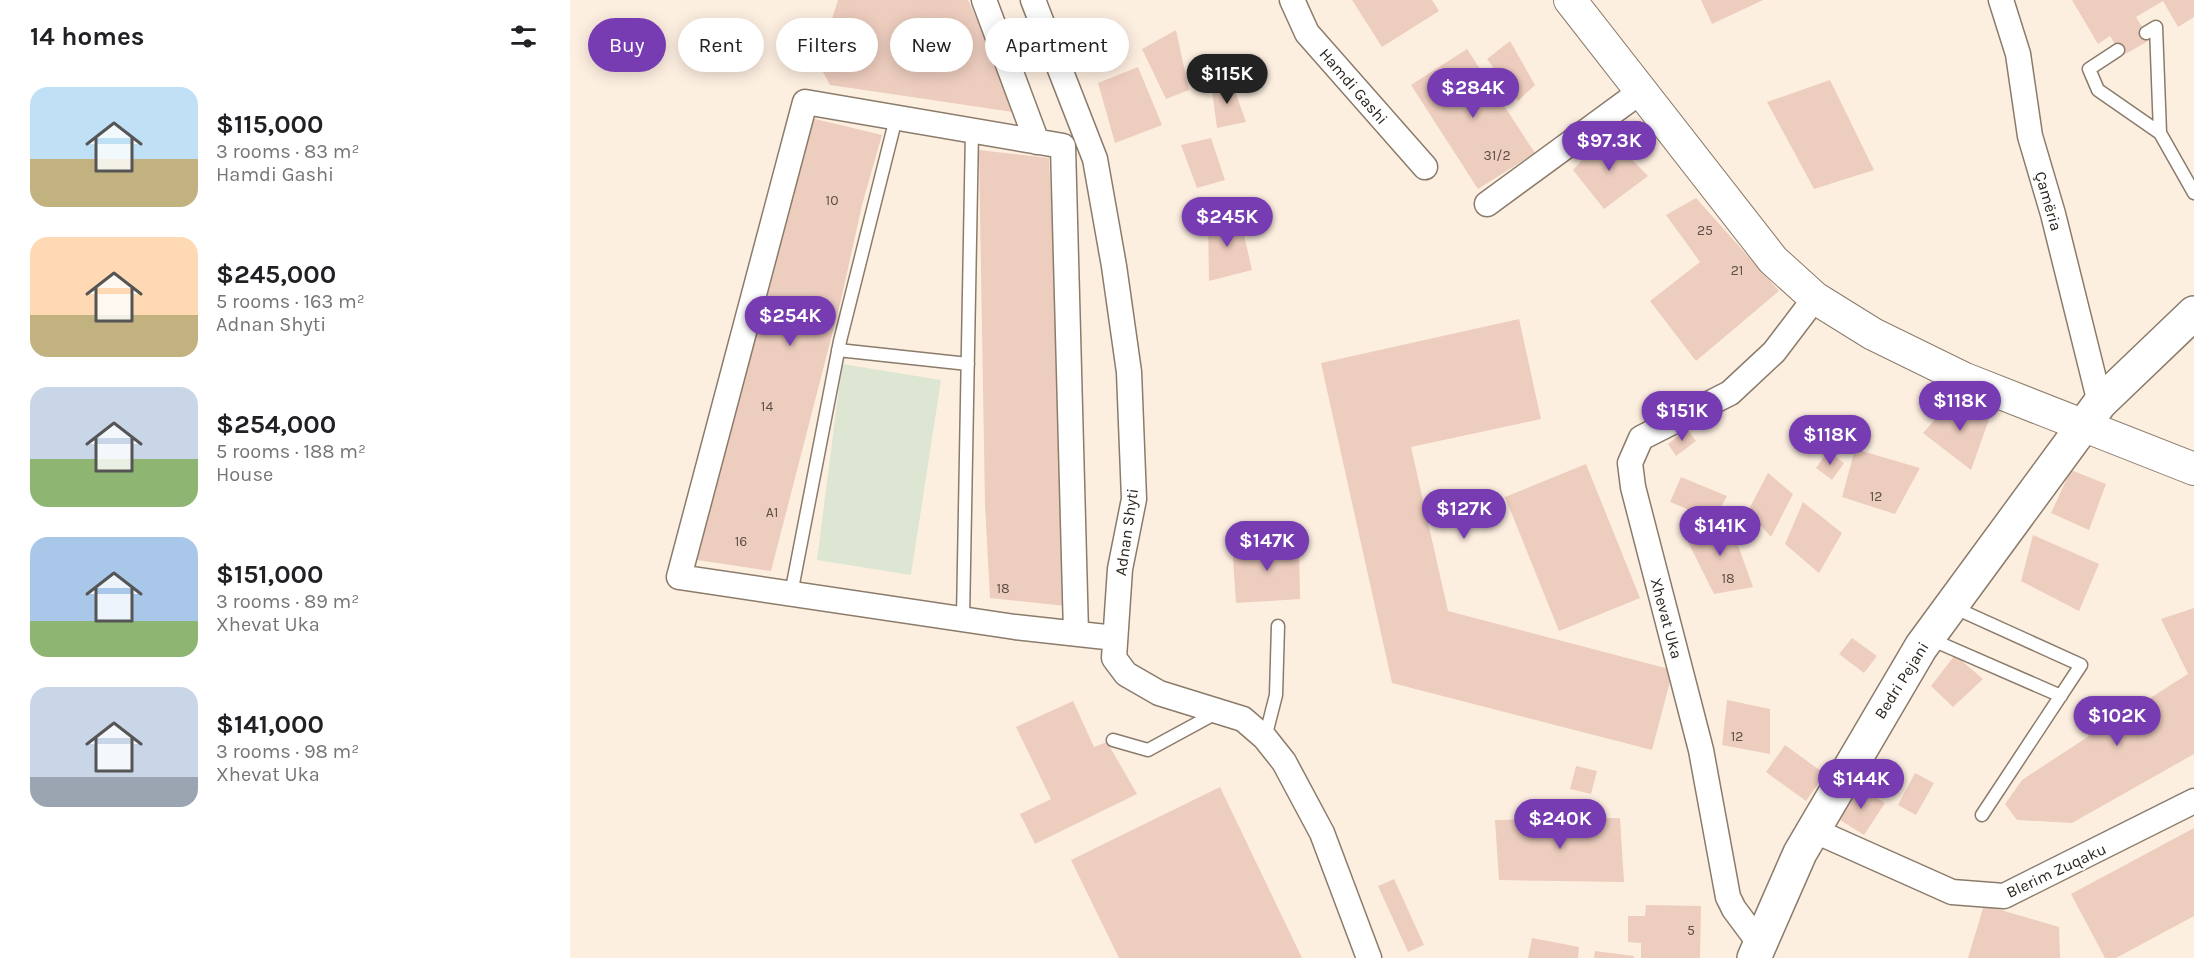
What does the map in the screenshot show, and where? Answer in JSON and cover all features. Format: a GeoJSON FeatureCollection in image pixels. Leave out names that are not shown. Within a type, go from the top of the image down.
{"type":"FeatureCollection","features":[{"type":"Feature","properties":{"kind":"main road"},"geometry":{"type":"LineString","coordinates":[[2092,413],[2194,313]]}},
{"type":"Feature","properties":{"kind":"main road","name":"Bedri Pejani"},"geometry":{"type":"LineString","coordinates":[[1757,951],[1813,830],[1927,638],[2092,413]]}},
{"type":"Feature","properties":{"kind":"street"},"geometry":{"type":"LineString","coordinates":[[984,0],[1037,142]]}},
{"type":"Feature","properties":{"kind":"street","name":"Adnan Shyti"},"geometry":{"type":"LineString","coordinates":[[1033,0],[1095,159],[1121,309],[1129,372],[1134,499],[1120,569],[1114,658],[1126,674],[1159,693],[1243,719],[1265,738],[1284,762],[1322,833],[1369,958]]}},
{"type":"Feature","properties":{"kind":"street","name":"Hamdi Gashi"},"geometry":{"type":"LineString","coordinates":[[1292,0],[1307,33],[1425,167]]}},
{"type":"Feature","properties":{"kind":"street"},"geometry":{"type":"LineString","coordinates":[[1570,0],[1773,260],[1815,298],[1873,334],[1965,379],[2092,413],[2194,469]]}},
{"type":"Feature","properties":{"kind":"street","name":"Çamëria"},"geometry":{"type":"LineString","coordinates":[[2001,0],[2018,54],[2030,136],[2053,214],[2092,413]]}},
{"type":"Feature","properties":{"kind":"street"},"geometry":{"type":"LineString","coordinates":[[1487,204],[1640,92]]}},
{"type":"Feature","properties":{"kind":"street"},"geometry":{"type":"LineString","coordinates":[[1076,633],[1063,146],[805,102],[679,577],[791,594],[963,618],[1076,633],[1116,638]]}},
{"type":"Feature","properties":{"kind":"street","name":"Xhevat Uka"},"geometry":{"type":"LineString","coordinates":[[1757,951],[1728,897],[1701,750],[1632,487],[1630,463],[1641,438],[1730,393],[1774,352],[1815,298]]}},
{"type":"Feature","properties":{"kind":"street","name":"Blerim Zuqaku"},"geometry":{"type":"LineString","coordinates":[[1813,830],[1953,892],[2004,897],[2194,801]]}},
{"type":"Feature","properties":{"kind":"lane"},"geometry":{"type":"LineString","coordinates":[[2146,33],[2156,27],[2160,133]]}},
{"type":"Feature","properties":{"kind":"lane"},"geometry":{"type":"LineString","coordinates":[[2118,50],[2089,69],[2098,90],[2160,133],[2194,193]]}},
{"type":"Feature","properties":{"kind":"lane"},"geometry":{"type":"LineString","coordinates":[[791,594],[838,350],[896,118]]}},
{"type":"Feature","properties":{"kind":"lane"},"geometry":{"type":"LineString","coordinates":[[963,618],[972,131]]}},
{"type":"Feature","properties":{"kind":"lane"},"geometry":{"type":"LineString","coordinates":[[838,350],[968,364]]}},
{"type":"Feature","properties":{"kind":"lane"},"geometry":{"type":"LineString","coordinates":[[1950,606],[2081,665],[1982,815]]}},
{"type":"Feature","properties":{"kind":"lane"},"geometry":{"type":"LineString","coordinates":[[1265,738],[1276,695],[1278,626]]}},
{"type":"Feature","properties":{"kind":"lane"},"geometry":{"type":"LineString","coordinates":[[1927,638],[2061,696]]}},
{"type":"Feature","properties":{"kind":"lane"},"geometry":{"type":"LineString","coordinates":[[1113,740],[1148,750],[1219,711]]}},
{"type":"Feature","properties":{"kind":"green space"},"geometry":{"type":"Polygon","coordinates":[[[842,364],[941,380],[911,575],[817,560],[842,364]]]}},
{"type":"Feature","properties":{"kind":"building"},"geometry":{"type":"Polygon","coordinates":[[[838,0],[968,0],[985,37],[985,72],[1001,72],[1020,113],[830,85],[823,72],[878,72],[878,18],[832,18],[838,0]]]}},
{"type":"Feature","properties":{"kind":"building"},"geometry":{"type":"Polygon","coordinates":[[[1352,0],[1432,0],[1439,11],[1382,47],[1352,0]]]}},
{"type":"Feature","properties":{"kind":"building"},"geometry":{"type":"Polygon","coordinates":[[[1701,0],[1763,0],[1712,24],[1701,0]]]}},
{"type":"Feature","properties":{"kind":"building"},"geometry":{"type":"Polygon","coordinates":[[[2072,0],[2194,0],[2194,17],[2178,27],[2163,1],[2136,17],[2150,40],[2122,56],[2110,36],[2098,44],[2072,0]]]}},
{"type":"Feature","properties":{"kind":"building"},"geometry":{"type":"Polygon","coordinates":[[[1176,30],[1189,90],[1166,99],[1142,49],[1176,30]]]}},
{"type":"Feature","properties":{"kind":"building"},"geometry":{"type":"Polygon","coordinates":[[[1510,41],[1535,85],[1518,101],[1487,59],[1510,41]]]}},
{"type":"Feature","properties":{"kind":"building"},"geometry":{"type":"Polygon","coordinates":[[[1467,49],[1535,153],[1478,189],[1411,85],[1467,49]]]}},
{"type":"Feature","properties":{"kind":"building"},"geometry":{"type":"Polygon","coordinates":[[[1138,67],[1162,125],[1115,143],[1098,83],[1138,67]]]}},
{"type":"Feature","properties":{"kind":"building"},"geometry":{"type":"Polygon","coordinates":[[[1230,77],[1246,122],[1217,128],[1212,91],[1230,77]]]}},
{"type":"Feature","properties":{"kind":"building"},"geometry":{"type":"Polygon","coordinates":[[[1830,80],[1874,170],[1814,189],[1767,102],[1830,80]]]}},
{"type":"Feature","properties":{"kind":"building"},"geometry":{"type":"Polygon","coordinates":[[[811,118],[882,135],[862,205],[841,300],[771,571],[697,560],[811,118]]]}},
{"type":"Feature","properties":{"kind":"building"},"geometry":{"type":"Polygon","coordinates":[[[1606,133],[1648,176],[1604,209],[1573,170],[1606,133]]]}},
{"type":"Feature","properties":{"kind":"building"},"geometry":{"type":"Polygon","coordinates":[[[1211,138],[1225,180],[1197,188],[1181,145],[1211,138]]]}},
{"type":"Feature","properties":{"kind":"building"},"geometry":{"type":"Polygon","coordinates":[[[979,150],[1049,158],[1063,442],[1066,606],[990,598],[985,505],[979,150]]]}},
{"type":"Feature","properties":{"kind":"building"},"geometry":{"type":"Polygon","coordinates":[[[1696,198],[1779,291],[1696,361],[1650,301],[1700,262],[1666,215],[1696,198]]]}},
{"type":"Feature","properties":{"kind":"building"},"geometry":{"type":"Polygon","coordinates":[[[1240,217],[1252,270],[1209,281],[1208,219],[1240,217]]]}},
{"type":"Feature","properties":{"kind":"building"},"geometry":{"type":"Polygon","coordinates":[[[1519,319],[1541,419],[1411,447],[1448,611],[1673,670],[1652,750],[1392,683],[1321,363],[1519,319]]]}},
{"type":"Feature","properties":{"kind":"building"},"geometry":{"type":"Polygon","coordinates":[[[1947,406],[1992,411],[1971,470],[1923,433],[1947,406]]]}},
{"type":"Feature","properties":{"kind":"building"},"geometry":{"type":"Polygon","coordinates":[[[1687,429],[1696,441],[1676,456],[1668,444],[1687,429]]]}},
{"type":"Feature","properties":{"kind":"building"},"geometry":{"type":"Polygon","coordinates":[[[1855,449],[1920,468],[1895,514],[1842,497],[1855,449]]]}},
{"type":"Feature","properties":{"kind":"building"},"geometry":{"type":"Polygon","coordinates":[[[1828,451],[1844,463],[1832,480],[1816,468],[1828,451]]]}},
{"type":"Feature","properties":{"kind":"building"},"geometry":{"type":"Polygon","coordinates":[[[1586,464],[1640,598],[1559,631],[1505,497],[1586,464]]]}},
{"type":"Feature","properties":{"kind":"building"},"geometry":{"type":"Polygon","coordinates":[[[2071,470],[2106,484],[2089,530],[2051,513],[2071,470]]]}},
{"type":"Feature","properties":{"kind":"building"},"geometry":{"type":"Polygon","coordinates":[[[1768,473],[1793,494],[1771,537],[1748,511],[1768,473]]]}},
{"type":"Feature","properties":{"kind":"building"},"geometry":{"type":"Polygon","coordinates":[[[1681,477],[1727,496],[1714,520],[1670,502],[1681,477]]]}},
{"type":"Feature","properties":{"kind":"building"},"geometry":{"type":"Polygon","coordinates":[[[1803,502],[1842,533],[1819,573],[1785,544],[1803,502]]]}},
{"type":"Feature","properties":{"kind":"building"},"geometry":{"type":"Polygon","coordinates":[[[1714,520],[1730,523],[1753,587],[1714,594],[1685,536],[1714,520]]]}},
{"type":"Feature","properties":{"kind":"building"},"geometry":{"type":"Polygon","coordinates":[[[2033,535],[2099,564],[2079,611],[2021,581],[2033,535]]]}},
{"type":"Feature","properties":{"kind":"building"},"geometry":{"type":"Polygon","coordinates":[[[1299,540],[1300,599],[1236,603],[1232,545],[1299,540]]]}},
{"type":"Feature","properties":{"kind":"building"},"geometry":{"type":"Polygon","coordinates":[[[2194,608],[2194,754],[2072,823],[2017,820],[2005,804],[2022,780],[2089,736],[2073,717],[2101,699],[2117,719],[2188,674],[2161,619],[2194,608]]]}},
{"type":"Feature","properties":{"kind":"building"},"geometry":{"type":"Polygon","coordinates":[[[1852,638],[1877,656],[1864,673],[1839,654],[1852,638]]]}},
{"type":"Feature","properties":{"kind":"building"},"geometry":{"type":"Polygon","coordinates":[[[1955,655],[1983,679],[1953,707],[1931,686],[1955,655]]]}},
{"type":"Feature","properties":{"kind":"building"},"geometry":{"type":"Polygon","coordinates":[[[1727,700],[1770,709],[1770,754],[1722,745],[1727,700]]]}},
{"type":"Feature","properties":{"kind":"building"},"geometry":{"type":"Polygon","coordinates":[[[1073,701],[1094,747],[1107,742],[1137,794],[1035,844],[1020,814],[1051,799],[1016,727],[1073,701]]]}},
{"type":"Feature","properties":{"kind":"building"},"geometry":{"type":"Polygon","coordinates":[[[1785,745],[1825,774],[1806,801],[1766,772],[1785,745]]]}},
{"type":"Feature","properties":{"kind":"building"},"geometry":{"type":"Polygon","coordinates":[[[1576,766],[1597,771],[1591,794],[1570,789],[1576,766]]]}},
{"type":"Feature","properties":{"kind":"building"},"geometry":{"type":"Polygon","coordinates":[[[1915,773],[1934,783],[1916,815],[1898,805],[1915,773]]]}},
{"type":"Feature","properties":{"kind":"building"},"geometry":{"type":"Polygon","coordinates":[[[1858,786],[1885,803],[1864,835],[1837,818],[1858,786]]]}},
{"type":"Feature","properties":{"kind":"building"},"geometry":{"type":"Polygon","coordinates":[[[1220,787],[1302,958],[1119,958],[1071,860],[1220,787]]]}},
{"type":"Feature","properties":{"kind":"building"},"geometry":{"type":"Polygon","coordinates":[[[1620,818],[1624,882],[1499,880],[1495,820],[1620,818]]]}},
{"type":"Feature","properties":{"kind":"building"},"geometry":{"type":"Polygon","coordinates":[[[2194,828],[2194,916],[2116,958],[2105,958],[2071,894],[2194,828]]]}},
{"type":"Feature","properties":{"kind":"building"},"geometry":{"type":"Polygon","coordinates":[[[1394,879],[1424,945],[1408,952],[1378,886],[1394,879]]]}},
{"type":"Feature","properties":{"kind":"building"},"geometry":{"type":"Polygon","coordinates":[[[1646,905],[1701,906],[1700,958],[1641,958],[1641,943],[1628,942],[1628,916],[1645,916],[1646,905]]]}},
{"type":"Feature","properties":{"kind":"building"},"geometry":{"type":"Polygon","coordinates":[[[1984,905],[2059,927],[2060,958],[1968,958],[1984,905]]]}},
{"type":"Feature","properties":{"kind":"building"},"geometry":{"type":"Polygon","coordinates":[[[1532,938],[1579,947],[1578,958],[1528,958],[1532,938]]]}},
{"type":"Feature","properties":{"kind":"building"},"geometry":{"type":"Polygon","coordinates":[[[1595,951],[1634,956],[1634,958],[1594,958],[1595,951]]]}}]}
